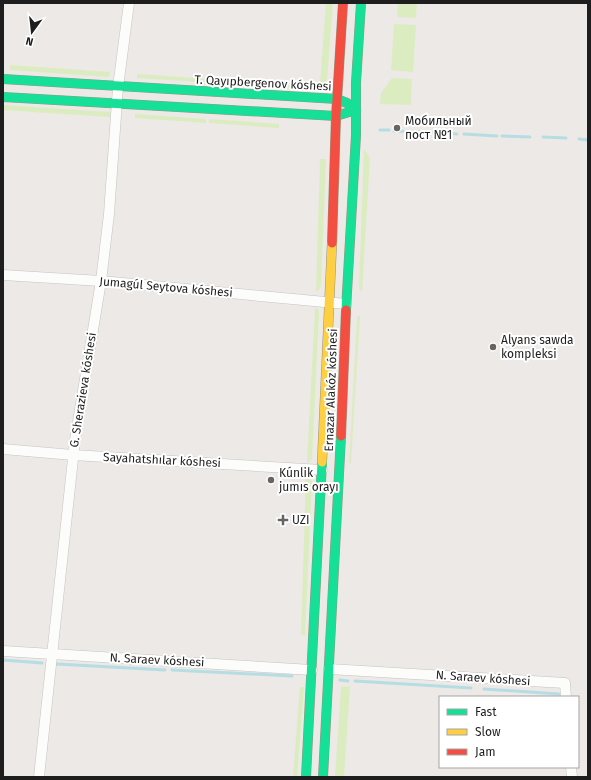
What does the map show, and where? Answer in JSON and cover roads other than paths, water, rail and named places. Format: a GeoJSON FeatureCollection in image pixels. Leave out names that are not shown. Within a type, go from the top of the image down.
{"type":"FeatureCollection","features":[{"type":"Feature","properties":{"kind":"main road","name":"Ernazar Alakóz kóshesi"},"geometry":{"type":"LineString","coordinates":[[306,777],[330,302],[336,116],[343,3]]}},
{"type":"Feature","properties":{"kind":"main road","name":"Ernazar Alakóz kóshesi"},"geometry":{"type":"LineString","coordinates":[[323,777],[339,475],[360,3]]}},
{"type":"Feature","properties":{"kind":"main road","name":"T. Qayıpbergenov kóshesi"},"geometry":{"type":"LineString","coordinates":[[3,80],[337,99],[356,110]]}},
{"type":"Feature","properties":{"kind":"main road"},"geometry":{"type":"LineString","coordinates":[[3,97],[336,116],[356,110]]}},
{"type":"Feature","properties":{"kind":"main road"},"geometry":{"type":"LineString","coordinates":[[312,98],[317,102],[318,107],[313,114]]}},
{"type":"Feature","properties":{"kind":"street","name":"G. Sherazieva kóshesi"},"geometry":{"type":"LineString","coordinates":[[39,777],[73,455],[101,281],[111,203],[118,87],[129,3]]}},
{"type":"Feature","properties":{"kind":"street","name":"Jumagúl Seytova kóshesi"},"geometry":{"type":"LineString","coordinates":[[3,275],[101,281],[346,304]]}},
{"type":"Feature","properties":{"kind":"street","name":"Sayahatshılar kóshesi"},"geometry":{"type":"LineString","coordinates":[[3,449],[73,455],[322,470]]}},
{"type":"Feature","properties":{"kind":"street","name":"N. Saraev kóshesi"},"geometry":{"type":"LineString","coordinates":[[3,651],[312,670]]}},
{"type":"Feature","properties":{"kind":"street","name":"N. Saraev kóshesi"},"geometry":{"type":"LineString","coordinates":[[329,669],[565,683],[566,696]]}},
{"type":"Feature","properties":{"kind":"waterway"},"geometry":{"type":"LineString","coordinates":[[380,130],[389,130]]}},
{"type":"Feature","properties":{"kind":"waterway"},"geometry":{"type":"LineString","coordinates":[[394,131],[425,132]]}},
{"type":"Feature","properties":{"kind":"waterway"},"geometry":{"type":"LineString","coordinates":[[431,132],[457,134]]}},
{"type":"Feature","properties":{"kind":"waterway"},"geometry":{"type":"LineString","coordinates":[[464,134],[497,136]]}},
{"type":"Feature","properties":{"kind":"waterway"},"geometry":{"type":"LineString","coordinates":[[502,136],[530,137]]}},
{"type":"Feature","properties":{"kind":"waterway"},"geometry":{"type":"LineString","coordinates":[[543,137],[566,138]]}},
{"type":"Feature","properties":{"kind":"waterway"},"geometry":{"type":"LineString","coordinates":[[579,139],[588,140]]}},
{"type":"Feature","properties":{"kind":"waterway"},"geometry":{"type":"LineString","coordinates":[[3,660],[42,663]]}},
{"type":"Feature","properties":{"kind":"waterway"},"geometry":{"type":"LineString","coordinates":[[57,664],[165,670]]}},
{"type":"Feature","properties":{"kind":"waterway"},"geometry":{"type":"LineString","coordinates":[[172,670],[292,676]]}},
{"type":"Feature","properties":{"kind":"waterway"},"geometry":{"type":"LineString","coordinates":[[340,680],[348,681]]}},
{"type":"Feature","properties":{"kind":"waterway"},"geometry":{"type":"LineString","coordinates":[[355,681],[471,688]]}},
{"type":"Feature","properties":{"kind":"waterway"},"geometry":{"type":"LineString","coordinates":[[484,689],[559,694]]}},
{"type":"Feature","properties":{"kind":"place","name":"Мобильный пост №1"},"geometry":{"type":"Point","coordinates":[397,128]}},
{"type":"Feature","properties":{"kind":"place","name":"Alyans sawda kompleksi"},"geometry":{"type":"Point","coordinates":[493,347]}},
{"type":"Feature","properties":{"kind":"place","name":"Kúnlik jumıs orayı"},"geometry":{"type":"Point","coordinates":[271,480]}},
{"type":"Feature","properties":{"kind":"place","name":"UZI"},"geometry":{"type":"Point","coordinates":[283,520]}}]}
